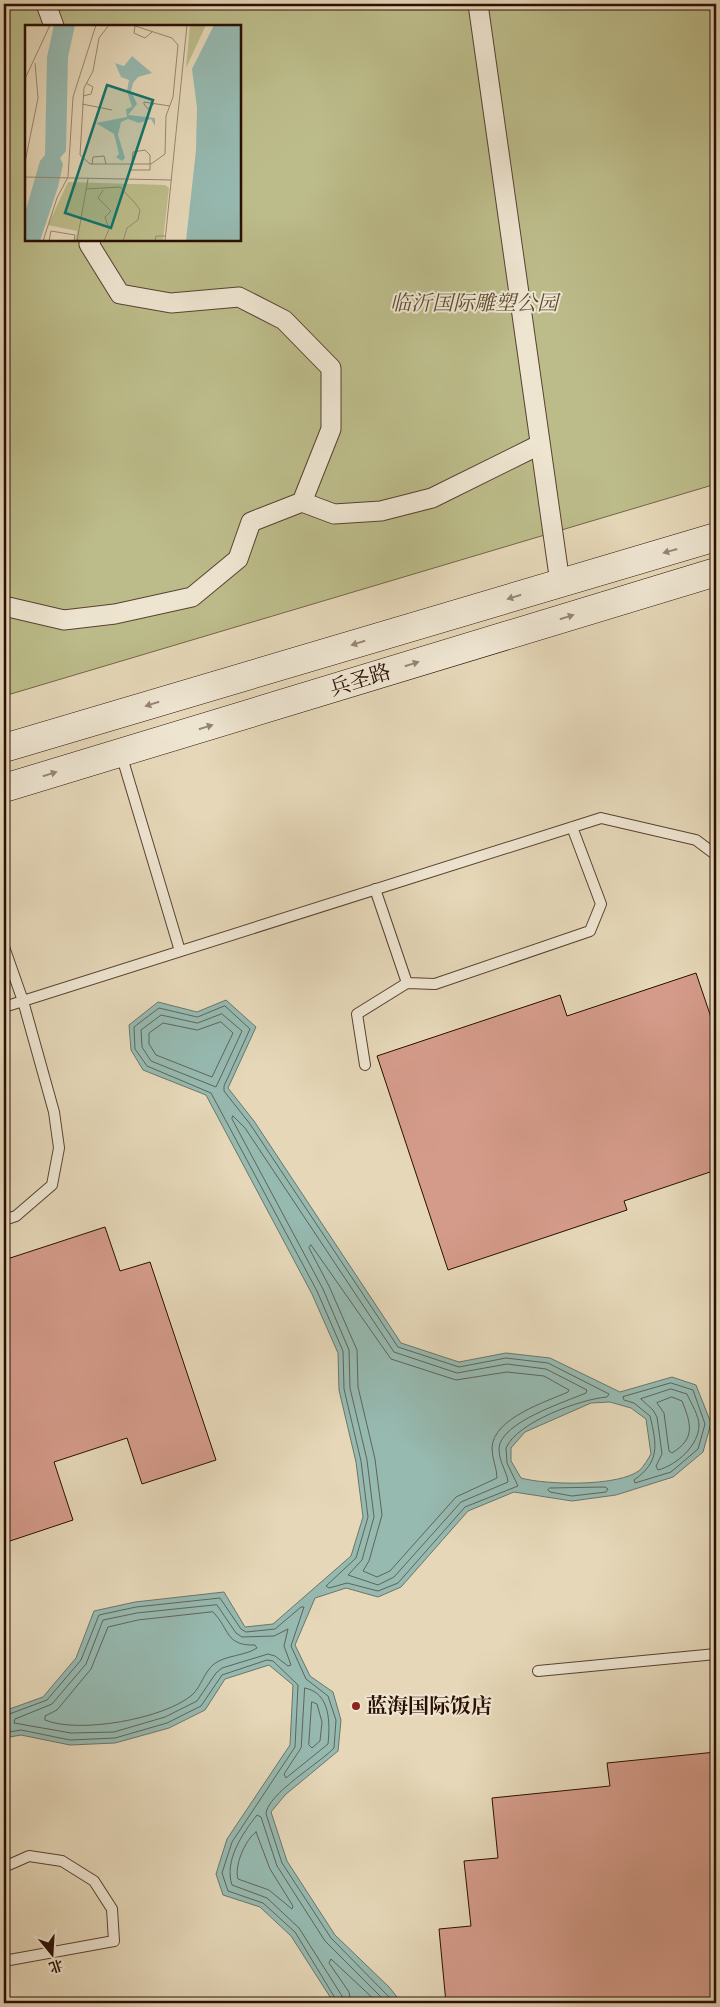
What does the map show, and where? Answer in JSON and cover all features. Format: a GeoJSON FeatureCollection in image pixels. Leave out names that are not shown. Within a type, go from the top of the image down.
{"type":"FeatureCollection","features":[{"type":"Feature","properties":{"kind":"main road","name":"兵圣路"},"geometry":{"type":"LineString","coordinates":[[4,748],[716,537]]}},
{"type":"Feature","properties":{"kind":"main road","name":"兵圣路"},"geometry":{"type":"LineString","coordinates":[[4,788],[716,572]]}},
{"type":"Feature","properties":{"kind":"street"},"geometry":{"type":"LineString","coordinates":[[46,4],[54,25]]}},
{"type":"Feature","properties":{"kind":"street"},"geometry":{"type":"LineString","coordinates":[[478,4],[560,583]]}},
{"type":"Feature","properties":{"kind":"street"},"geometry":{"type":"LineString","coordinates":[[90,241],[89,244],[120,294],[171,303],[239,297],[284,320],[331,368],[331,429],[302,502]]}},
{"type":"Feature","properties":{"kind":"street"},"geometry":{"type":"LineString","coordinates":[[4,606],[64,620],[115,614],[192,597],[238,559],[251,522],[302,502],[334,514],[381,511],[432,498],[539,445]]}},
{"type":"Feature","properties":{"kind":"lane"},"geometry":{"type":"LineString","coordinates":[[120,753],[180,951]]}},
{"type":"Feature","properties":{"kind":"lane"},"geometry":{"type":"LineString","coordinates":[[4,1007],[601,818],[696,840],[716,854]]}},
{"type":"Feature","properties":{"kind":"lane"},"geometry":{"type":"LineString","coordinates":[[366,1065],[357,1014],[407,983],[435,984],[590,932],[601,904],[572,827]]}},
{"type":"Feature","properties":{"kind":"lane"},"geometry":{"type":"LineString","coordinates":[[375,889],[407,983]]}},
{"type":"Feature","properties":{"kind":"lane"},"geometry":{"type":"LineString","coordinates":[[4,947],[23,1001],[54,1112],[59,1148],[52,1185],[16,1216],[4,1220]]}},
{"type":"Feature","properties":{"kind":"lane"},"geometry":{"type":"LineString","coordinates":[[538,1671],[716,1654]]}},
{"type":"Feature","properties":{"kind":"lane"},"geometry":{"type":"LineString","coordinates":[[4,1867],[29,1856],[62,1861],[94,1881],[112,1909],[114,1942],[4,1961]]}},
{"type":"Feature","properties":{"kind":"green space","name":"临沂国际雕塑公园"},"geometry":{"type":"Polygon","coordinates":[[[4,4],[716,4],[716,484],[4,696],[4,4]]]}},
{"type":"Feature","properties":{"kind":"water"},"geometry":{"type":"Polygon","coordinates":[[[226,1000],[256,1027],[228,1088],[254,1121],[401,1343],[459,1362],[506,1353],[550,1358],[620,1392],[672,1377],[696,1385],[711,1423],[703,1452],[673,1477],[616,1495],[572,1501],[514,1492],[468,1511],[401,1587],[378,1597],[346,1588],[315,1598],[295,1645],[310,1676],[333,1692],[341,1720],[338,1751],[285,1795],[271,1812],[287,1861],[335,1935],[389,1987],[402,2003],[334,2003],[291,1936],[260,1907],[223,1895],[216,1874],[227,1839],[290,1745],[293,1685],[269,1665],[225,1679],[205,1710],[169,1728],[115,1743],[70,1745],[21,1735],[4,1738],[4,1711],[43,1697],[76,1658],[94,1611],[135,1602],[224,1592],[245,1627],[273,1624],[351,1556],[363,1517],[356,1462],[339,1390],[338,1353],[312,1294],[206,1095],[143,1070],[131,1050],[129,1025],[158,1002],[197,1012],[226,1000]],[[610,1402],[591,1403],[525,1432],[511,1448],[511,1461],[521,1478],[547,1482],[600,1482],[630,1476],[640,1470],[651,1454],[646,1419],[631,1408],[610,1402]]]}},
{"type":"Feature","properties":{"kind":"building"},"geometry":{"type":"Polygon","coordinates":[[[696,973],[716,1032],[716,1170],[624,1201],[627,1210],[448,1270],[377,1056],[560,995],[567,1016],[696,973]]]}},
{"type":"Feature","properties":{"kind":"building"},"geometry":{"type":"Polygon","coordinates":[[[105,1227],[120,1271],[150,1262],[216,1460],[142,1484],[127,1438],[54,1462],[73,1520],[4,1543],[4,1260],[105,1227]]]}},
{"type":"Feature","properties":{"kind":"building"},"geometry":{"type":"Polygon","coordinates":[[[716,1752],[716,2003],[446,2003],[439,1929],[471,1926],[464,1861],[498,1858],[492,1798],[610,1786],[607,1763],[716,1752]]]}},
{"type":"Feature","properties":{"kind":"place","name":"蓝海国际饭店"},"geometry":{"type":"Point","coordinates":[356,1706]}}]}
